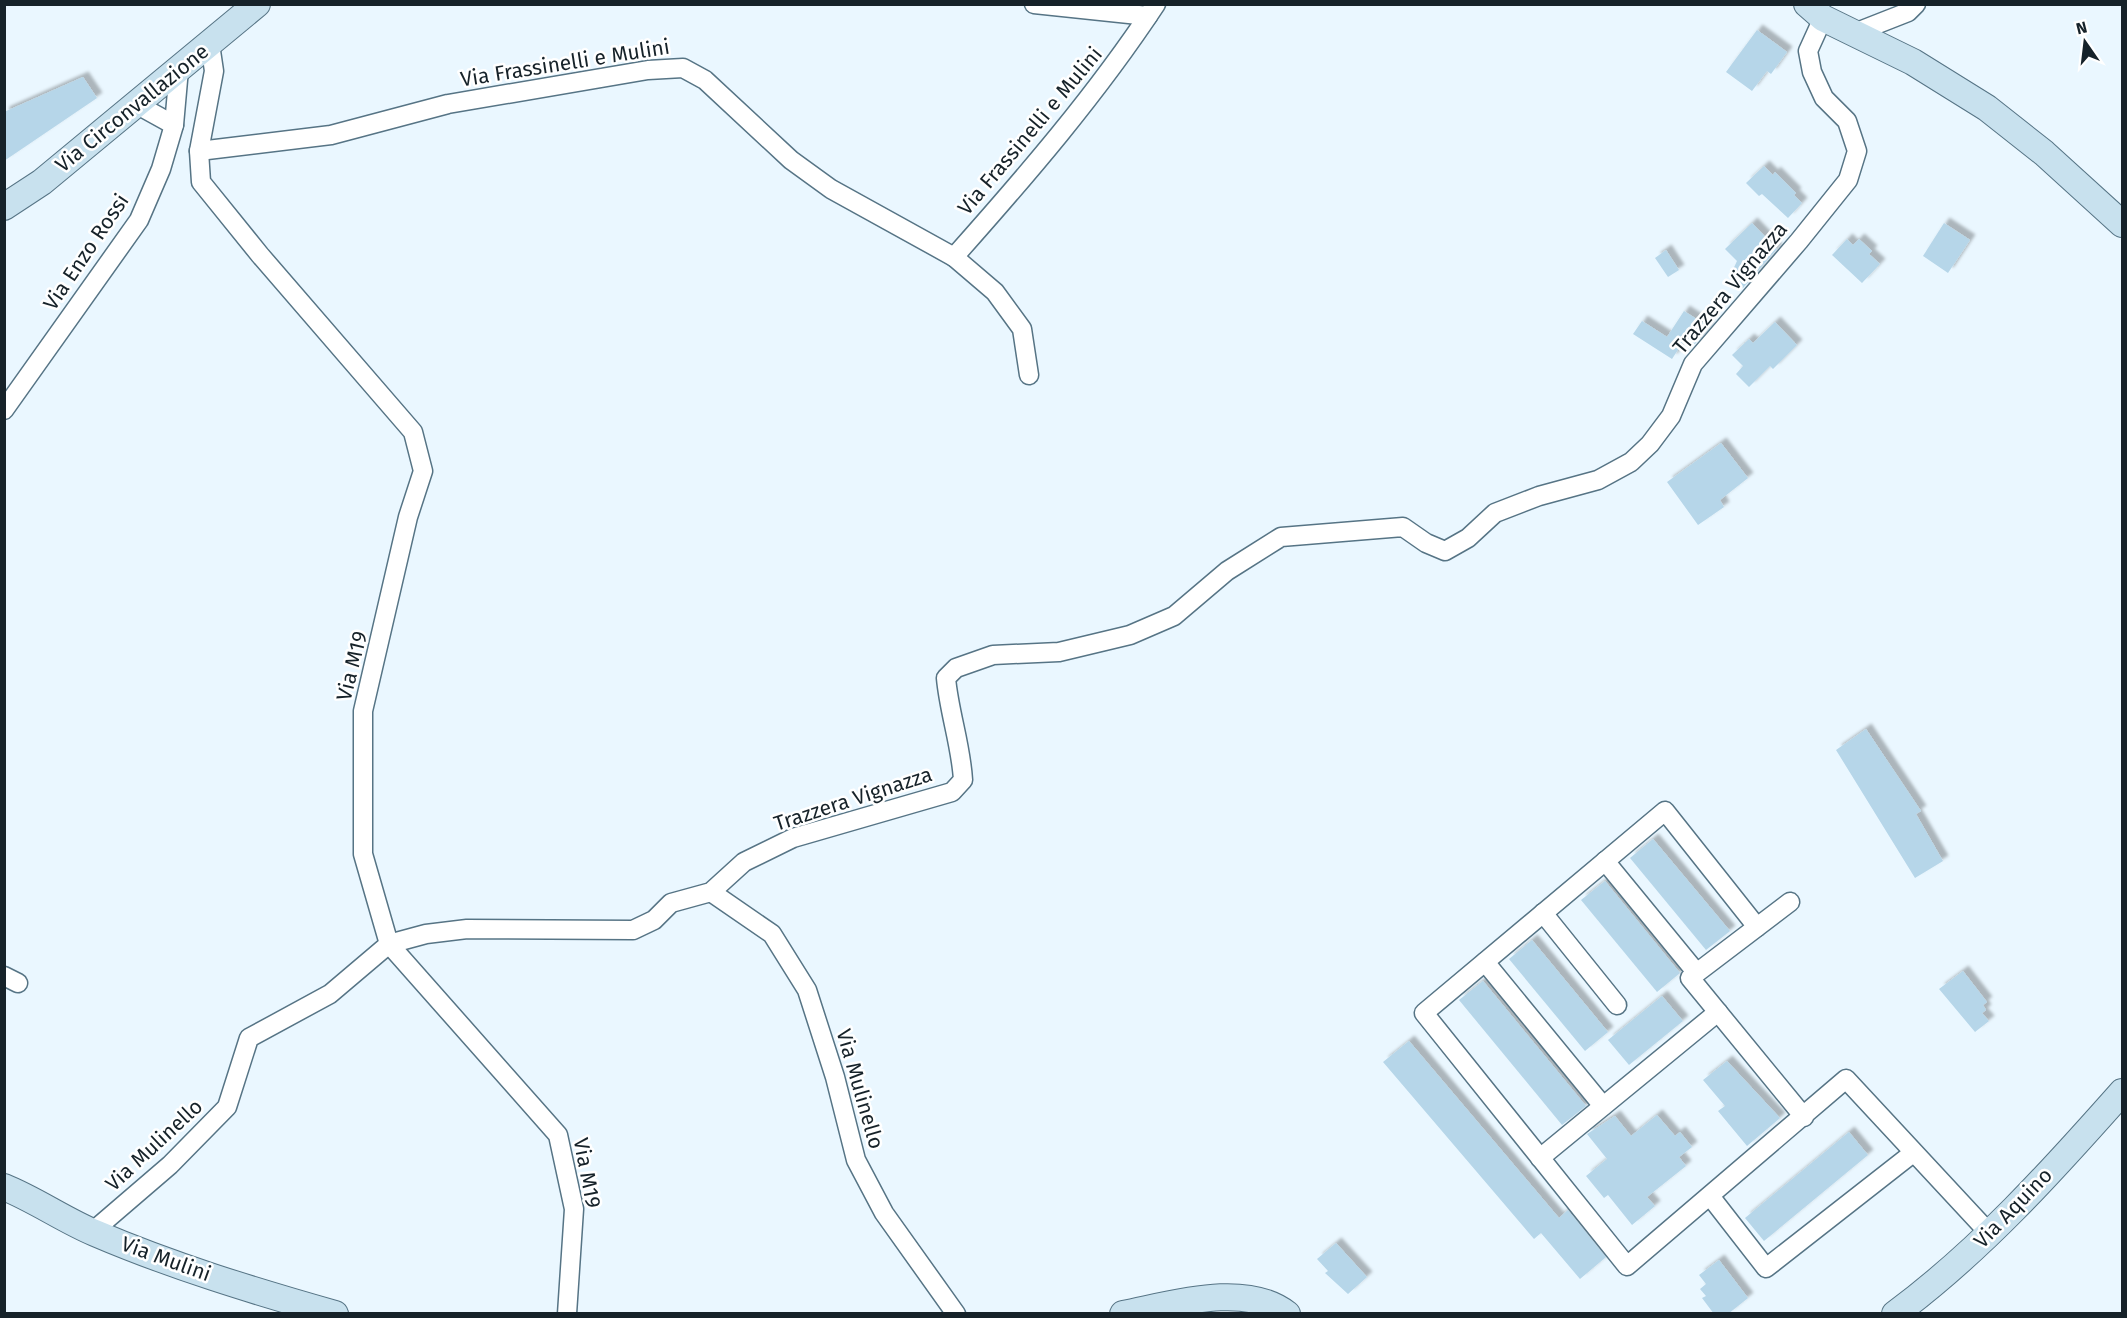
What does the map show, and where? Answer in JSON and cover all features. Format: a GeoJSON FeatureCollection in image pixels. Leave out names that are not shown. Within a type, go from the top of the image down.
{"type":"FeatureCollection","features":[{"type":"Feature","properties":{"kind":"street","name":"Via Circonvallazione"},"geometry":{"type":"LineString","coordinates":[[4,207],[42,182],[257,4]]}},
{"type":"Feature","properties":{"kind":"street"},"geometry":{"type":"LineString","coordinates":[[1034,4],[1152,10]]}},
{"type":"Feature","properties":{"kind":"street"},"geometry":{"type":"LineString","coordinates":[[1852,34],[1908,12],[1916,4]]}},
{"type":"Feature","properties":{"kind":"street","name":"Via Frassinelli e Mulini"},"geometry":{"type":"LineString","coordinates":[[199,151],[331,135],[448,104],[648,70],[683,68],[705,80],[791,160],[831,189],[954,257],[1060,136],[1125,51],[1152,10]]}},
{"type":"Feature","properties":{"kind":"street"},"geometry":{"type":"LineString","coordinates":[[1815,11],[1852,34],[1913,62],[1987,108],[2044,153],[2122,224]]}},
{"type":"Feature","properties":{"kind":"street","name":"Trazzera Vignazza"},"geometry":{"type":"LineString","coordinates":[[389,944],[426,934],[467,929],[633,930],[654,920],[671,903],[711,892],[744,862],[793,838],[952,792],[963,780],[961,747],[948,700],[946,678],[956,668],[993,655],[1059,652],[1130,634],[1174,615],[1227,571],[1281,537],[1403,527],[1426,543],[1445,551],[1468,538],[1495,513],[1539,496],[1598,480],[1631,462],[1650,444],[1671,416],[1693,364],[1799,241],[1848,180],[1857,150],[1847,121],[1824,98],[1812,72],[1808,51],[1815,11]]}},
{"type":"Feature","properties":{"kind":"street","name":"Via M19"},"geometry":{"type":"LineString","coordinates":[[210,44],[214,71],[199,151],[201,182],[260,255],[413,432],[423,471],[408,517],[363,711],[363,854],[389,944],[558,1136],[574,1209],[567,1314]]}},
{"type":"Feature","properties":{"kind":"street","name":"Via Enzo Rossi"},"geometry":{"type":"LineString","coordinates":[[4,410],[139,220],[161,170],[174,125],[179,69]]}},
{"type":"Feature","properties":{"kind":"street"},"geometry":{"type":"LineString","coordinates":[[136,104],[174,125]]}},
{"type":"Feature","properties":{"kind":"street"},"geometry":{"type":"LineString","coordinates":[[954,257],[995,292],[1022,329],[1029,375]]}},
{"type":"Feature","properties":{"kind":"street"},"geometry":{"type":"LineString","coordinates":[[1757,927],[1665,811],[1424,1013],[1627,1266],[1846,1079],[1990,1234]]}},
{"type":"Feature","properties":{"kind":"street"},"geometry":{"type":"LineString","coordinates":[[1605,861],[1696,972]]}},
{"type":"Feature","properties":{"kind":"street","name":"Via Mulinello"},"geometry":{"type":"LineString","coordinates":[[711,892],[772,934],[807,990],[835,1077],[856,1160],[884,1213],[956,1314]]}},
{"type":"Feature","properties":{"kind":"street"},"geometry":{"type":"LineString","coordinates":[[1790,902],[1690,978],[1804,1117]]}},
{"type":"Feature","properties":{"kind":"street"},"geometry":{"type":"LineString","coordinates":[[1543,913],[1617,1005]]}},
{"type":"Feature","properties":{"kind":"street","name":"Via Mulinello"},"geometry":{"type":"LineString","coordinates":[[92,1232],[170,1165],[227,1107],[249,1038],[330,994],[389,944]]}},
{"type":"Feature","properties":{"kind":"street"},"geometry":{"type":"LineString","coordinates":[[1485,962],[1603,1106]]}},
{"type":"Feature","properties":{"kind":"street"},"geometry":{"type":"LineString","coordinates":[[1540,1158],[1718,1012]]}},
{"type":"Feature","properties":{"kind":"street","name":"Via Aquino"},"geometry":{"type":"LineString","coordinates":[[1895,1314],[1940,1281],[1990,1234],[2122,1092]]}},
{"type":"Feature","properties":{"kind":"street"},"geometry":{"type":"LineString","coordinates":[[1710,1196],[1766,1268],[1913,1153]]}},
{"type":"Feature","properties":{"kind":"street","name":"Via Mulini"},"geometry":{"type":"LineString","coordinates":[[4,1187],[92,1232],[172,1263],[270,1296],[335,1314]]}},
{"type":"Feature","properties":{"kind":"street"},"geometry":{"type":"LineString","coordinates":[[1124,1314],[1204,1298],[1230,1297],[1258,1301],[1287,1314]]}},
{"type":"Feature","properties":{"kind":"building"},"geometry":{"type":"Polygon","coordinates":[[[1757,30],[1787,52],[1771,74],[1767,71],[1752,91],[1726,72],[1757,30]]]}},
{"type":"Feature","properties":{"kind":"building"},"geometry":{"type":"Polygon","coordinates":[[[83,77],[97,98],[4,161],[4,112],[83,77]]]}},
{"type":"Feature","properties":{"kind":"building"},"geometry":{"type":"Polygon","coordinates":[[[1764,166],[1773,175],[1775,172],[1796,193],[1794,195],[1802,203],[1788,218],[1746,183],[1764,166]]]}},
{"type":"Feature","properties":{"kind":"building"},"geometry":{"type":"Polygon","coordinates":[[[1752,223],[1777,249],[1743,288],[1732,284],[1730,276],[1737,261],[1725,249],[1752,223]]]}},
{"type":"Feature","properties":{"kind":"building"},"geometry":{"type":"Polygon","coordinates":[[[1944,223],[1970,240],[1948,273],[1923,256],[1944,223]]]}},
{"type":"Feature","properties":{"kind":"building"},"geometry":{"type":"Polygon","coordinates":[[[1847,239],[1853,245],[1859,239],[1872,251],[1869,254],[1880,264],[1862,283],[1832,255],[1847,239]]]}},
{"type":"Feature","properties":{"kind":"building"},"geometry":{"type":"Polygon","coordinates":[[[1666,250],[1679,270],[1668,277],[1655,258],[1666,250]]]}},
{"type":"Feature","properties":{"kind":"building"},"geometry":{"type":"Polygon","coordinates":[[[1684,311],[1709,327],[1695,344],[1685,339],[1672,359],[1633,334],[1642,321],[1667,337],[1684,311]]]}},
{"type":"Feature","properties":{"kind":"building"},"geometry":{"type":"Polygon","coordinates":[[[1775,322],[1797,345],[1773,369],[1770,366],[1749,387],[1736,374],[1743,366],[1732,355],[1749,339],[1753,343],[1775,322]]]}},
{"type":"Feature","properties":{"kind":"building"},"geometry":{"type":"Polygon","coordinates":[[[1721,443],[1748,478],[1720,500],[1724,507],[1698,525],[1667,482],[1721,443]]]}},
{"type":"Feature","properties":{"kind":"building"},"geometry":{"type":"Polygon","coordinates":[[[1866,729],[1921,811],[1916,814],[1943,861],[1915,878],[1836,750],[1866,729]]]}},
{"type":"Feature","properties":{"kind":"building"},"geometry":{"type":"Polygon","coordinates":[[[1653,839],[1730,931],[1706,950],[1630,858],[1653,839]]]}},
{"type":"Feature","properties":{"kind":"building"},"geometry":{"type":"Polygon","coordinates":[[[1605,881],[1680,973],[1657,992],[1581,900],[1605,881]]]}},
{"type":"Feature","properties":{"kind":"building"},"geometry":{"type":"Polygon","coordinates":[[[1532,940],[1608,1032],[1585,1051],[1509,959],[1532,940]]]}},
{"type":"Feature","properties":{"kind":"building"},"geometry":{"type":"Polygon","coordinates":[[[1963,971],[1987,1002],[1983,1005],[1986,1010],[1982,1013],[1989,1021],[1975,1032],[1939,989],[1963,971]]]}},
{"type":"Feature","properties":{"kind":"building"},"geometry":{"type":"Polygon","coordinates":[[[1483,981],[1586,1106],[1562,1125],[1459,1000],[1483,981]]]}},
{"type":"Feature","properties":{"kind":"building"},"geometry":{"type":"Polygon","coordinates":[[[1662,996],[1683,1021],[1629,1065],[1608,1040],[1662,996]]]}},
{"type":"Feature","properties":{"kind":"building"},"geometry":{"type":"Polygon","coordinates":[[[1409,1041],[1559,1218],[1568,1210],[1606,1257],[1580,1279],[1541,1233],[1534,1239],[1383,1062],[1409,1041]]]}},
{"type":"Feature","properties":{"kind":"building"},"geometry":{"type":"Polygon","coordinates":[[[1727,1061],[1780,1118],[1747,1146],[1718,1111],[1725,1106],[1703,1080],[1727,1061]]]}},
{"type":"Feature","properties":{"kind":"building"},"geometry":{"type":"Polygon","coordinates":[[[1657,1115],[1675,1136],[1680,1132],[1692,1147],[1679,1157],[1686,1166],[1647,1197],[1655,1206],[1632,1225],[1608,1195],[1604,1198],[1586,1176],[1607,1159],[1587,1134],[1615,1116],[1631,1136],[1657,1115]]]}},
{"type":"Feature","properties":{"kind":"building"},"geometry":{"type":"Polygon","coordinates":[[[1849,1132],[1868,1155],[1764,1241],[1745,1218],[1849,1132]]]}},
{"type":"Feature","properties":{"kind":"building"},"geometry":{"type":"Polygon","coordinates":[[[1336,1243],[1367,1277],[1348,1294],[1325,1273],[1328,1271],[1317,1259],[1336,1243]]]}},
{"type":"Feature","properties":{"kind":"building"},"geometry":{"type":"Polygon","coordinates":[[[1719,1260],[1748,1298],[1728,1314],[1714,1314],[1702,1298],[1706,1296],[1700,1289],[1706,1284],[1699,1275],[1719,1260]]]}}]}
